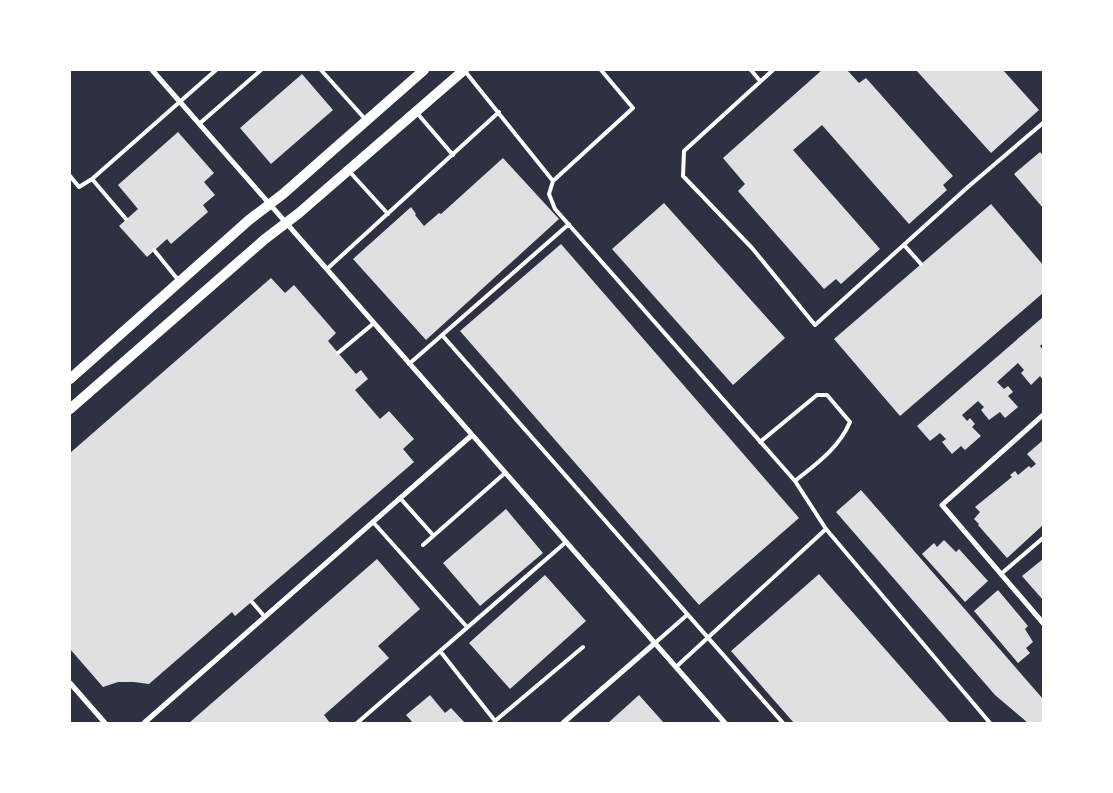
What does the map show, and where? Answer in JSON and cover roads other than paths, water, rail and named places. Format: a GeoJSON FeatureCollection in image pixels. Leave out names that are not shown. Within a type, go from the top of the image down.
{"type":"FeatureCollection","features":[{"type":"Feature","properties":{"kind":"main road"},"geometry":{"type":"LineString","coordinates":[[70,379],[248,220],[270,204],[424,70]]}},
{"type":"Feature","properties":{"kind":"main road"},"geometry":{"type":"LineString","coordinates":[[70,409],[264,239],[348,170],[464,70]]}},
{"type":"Feature","properties":{"kind":"street"},"geometry":{"type":"LineString","coordinates":[[152,70],[725,723]]}},
{"type":"Feature","properties":{"kind":"street"},"geometry":{"type":"LineString","coordinates":[[1043,415],[942,505],[1043,623]]}},
{"type":"Feature","properties":{"kind":"street"},"geometry":{"type":"LineString","coordinates":[[144,723],[472,436]]}},
{"type":"Feature","properties":{"kind":"street"},"geometry":{"type":"LineString","coordinates":[[563,723],[655,642]]}},
{"type":"Feature","properties":{"kind":"street"},"geometry":{"type":"LineString","coordinates":[[70,683],[105,723]]}},
{"type":"Feature","properties":{"kind":"lane"},"geometry":{"type":"LineString","coordinates":[[70,176],[79,187],[92,179],[216,70]]}},
{"type":"Feature","properties":{"kind":"lane"},"geometry":{"type":"LineString","coordinates":[[199,124],[261,70]]}},
{"type":"Feature","properties":{"kind":"lane"},"geometry":{"type":"LineString","coordinates":[[321,70],[367,121]]}},
{"type":"Feature","properties":{"kind":"lane"},"geometry":{"type":"LineString","coordinates":[[464,70],[553,181]]}},
{"type":"Feature","properties":{"kind":"lane"},"geometry":{"type":"LineString","coordinates":[[601,70],[634,108],[553,181],[549,194],[555,209],[795,481],[826,529],[990,723]]}},
{"type":"Feature","properties":{"kind":"lane"},"geometry":{"type":"LineString","coordinates":[[750,70],[760,81]]}},
{"type":"Feature","properties":{"kind":"lane"},"geometry":{"type":"LineString","coordinates":[[772,70],[684,151],[683,176],[752,248],[815,326],[969,186],[1043,123]]}},
{"type":"Feature","properties":{"kind":"lane"},"geometry":{"type":"LineString","coordinates":[[416,112],[453,155]]}},
{"type":"Feature","properties":{"kind":"lane"},"geometry":{"type":"LineString","coordinates":[[326,269],[499,112]]}},
{"type":"Feature","properties":{"kind":"lane"},"geometry":{"type":"LineString","coordinates":[[348,170],[388,214]]}},
{"type":"Feature","properties":{"kind":"lane"},"geometry":{"type":"LineString","coordinates":[[92,179],[126,219]]}},
{"type":"Feature","properties":{"kind":"lane"},"geometry":{"type":"LineString","coordinates":[[409,364],[569,224]]}},
{"type":"Feature","properties":{"kind":"lane"},"geometry":{"type":"LineString","coordinates":[[904,245],[921,264]]}},
{"type":"Feature","properties":{"kind":"lane"},"geometry":{"type":"LineString","coordinates":[[154,250],[180,281]]}},
{"type":"Feature","properties":{"kind":"lane"},"geometry":{"type":"LineString","coordinates":[[338,353],[374,324]]}},
{"type":"Feature","properties":{"kind":"lane"},"geometry":{"type":"LineString","coordinates":[[442,335],[782,723]]}},
{"type":"Feature","properties":{"kind":"lane"},"geometry":{"type":"LineString","coordinates":[[760,442],[817,395],[827,395],[837,406],[850,422],[846,433],[830,452],[795,481]]}},
{"type":"Feature","properties":{"kind":"lane"},"geometry":{"type":"LineString","coordinates":[[423,545],[505,473]]}},
{"type":"Feature","properties":{"kind":"lane"},"geometry":{"type":"LineString","coordinates":[[400,498],[433,536]]}},
{"type":"Feature","properties":{"kind":"lane"},"geometry":{"type":"LineString","coordinates":[[373,522],[467,627]]}},
{"type":"Feature","properties":{"kind":"lane"},"geometry":{"type":"LineString","coordinates":[[676,667],[826,529]]}},
{"type":"Feature","properties":{"kind":"lane"},"geometry":{"type":"LineString","coordinates":[[1001,574],[1043,538]]}},
{"type":"Feature","properties":{"kind":"lane"},"geometry":{"type":"LineString","coordinates":[[357,723],[566,542]]}},
{"type":"Feature","properties":{"kind":"lane"},"geometry":{"type":"LineString","coordinates":[[252,602],[265,617]]}},
{"type":"Feature","properties":{"kind":"lane"},"geometry":{"type":"LineString","coordinates":[[655,642],[687,615]]}},
{"type":"Feature","properties":{"kind":"lane"},"geometry":{"type":"LineString","coordinates":[[440,651],[496,722],[583,647]]}}]}
